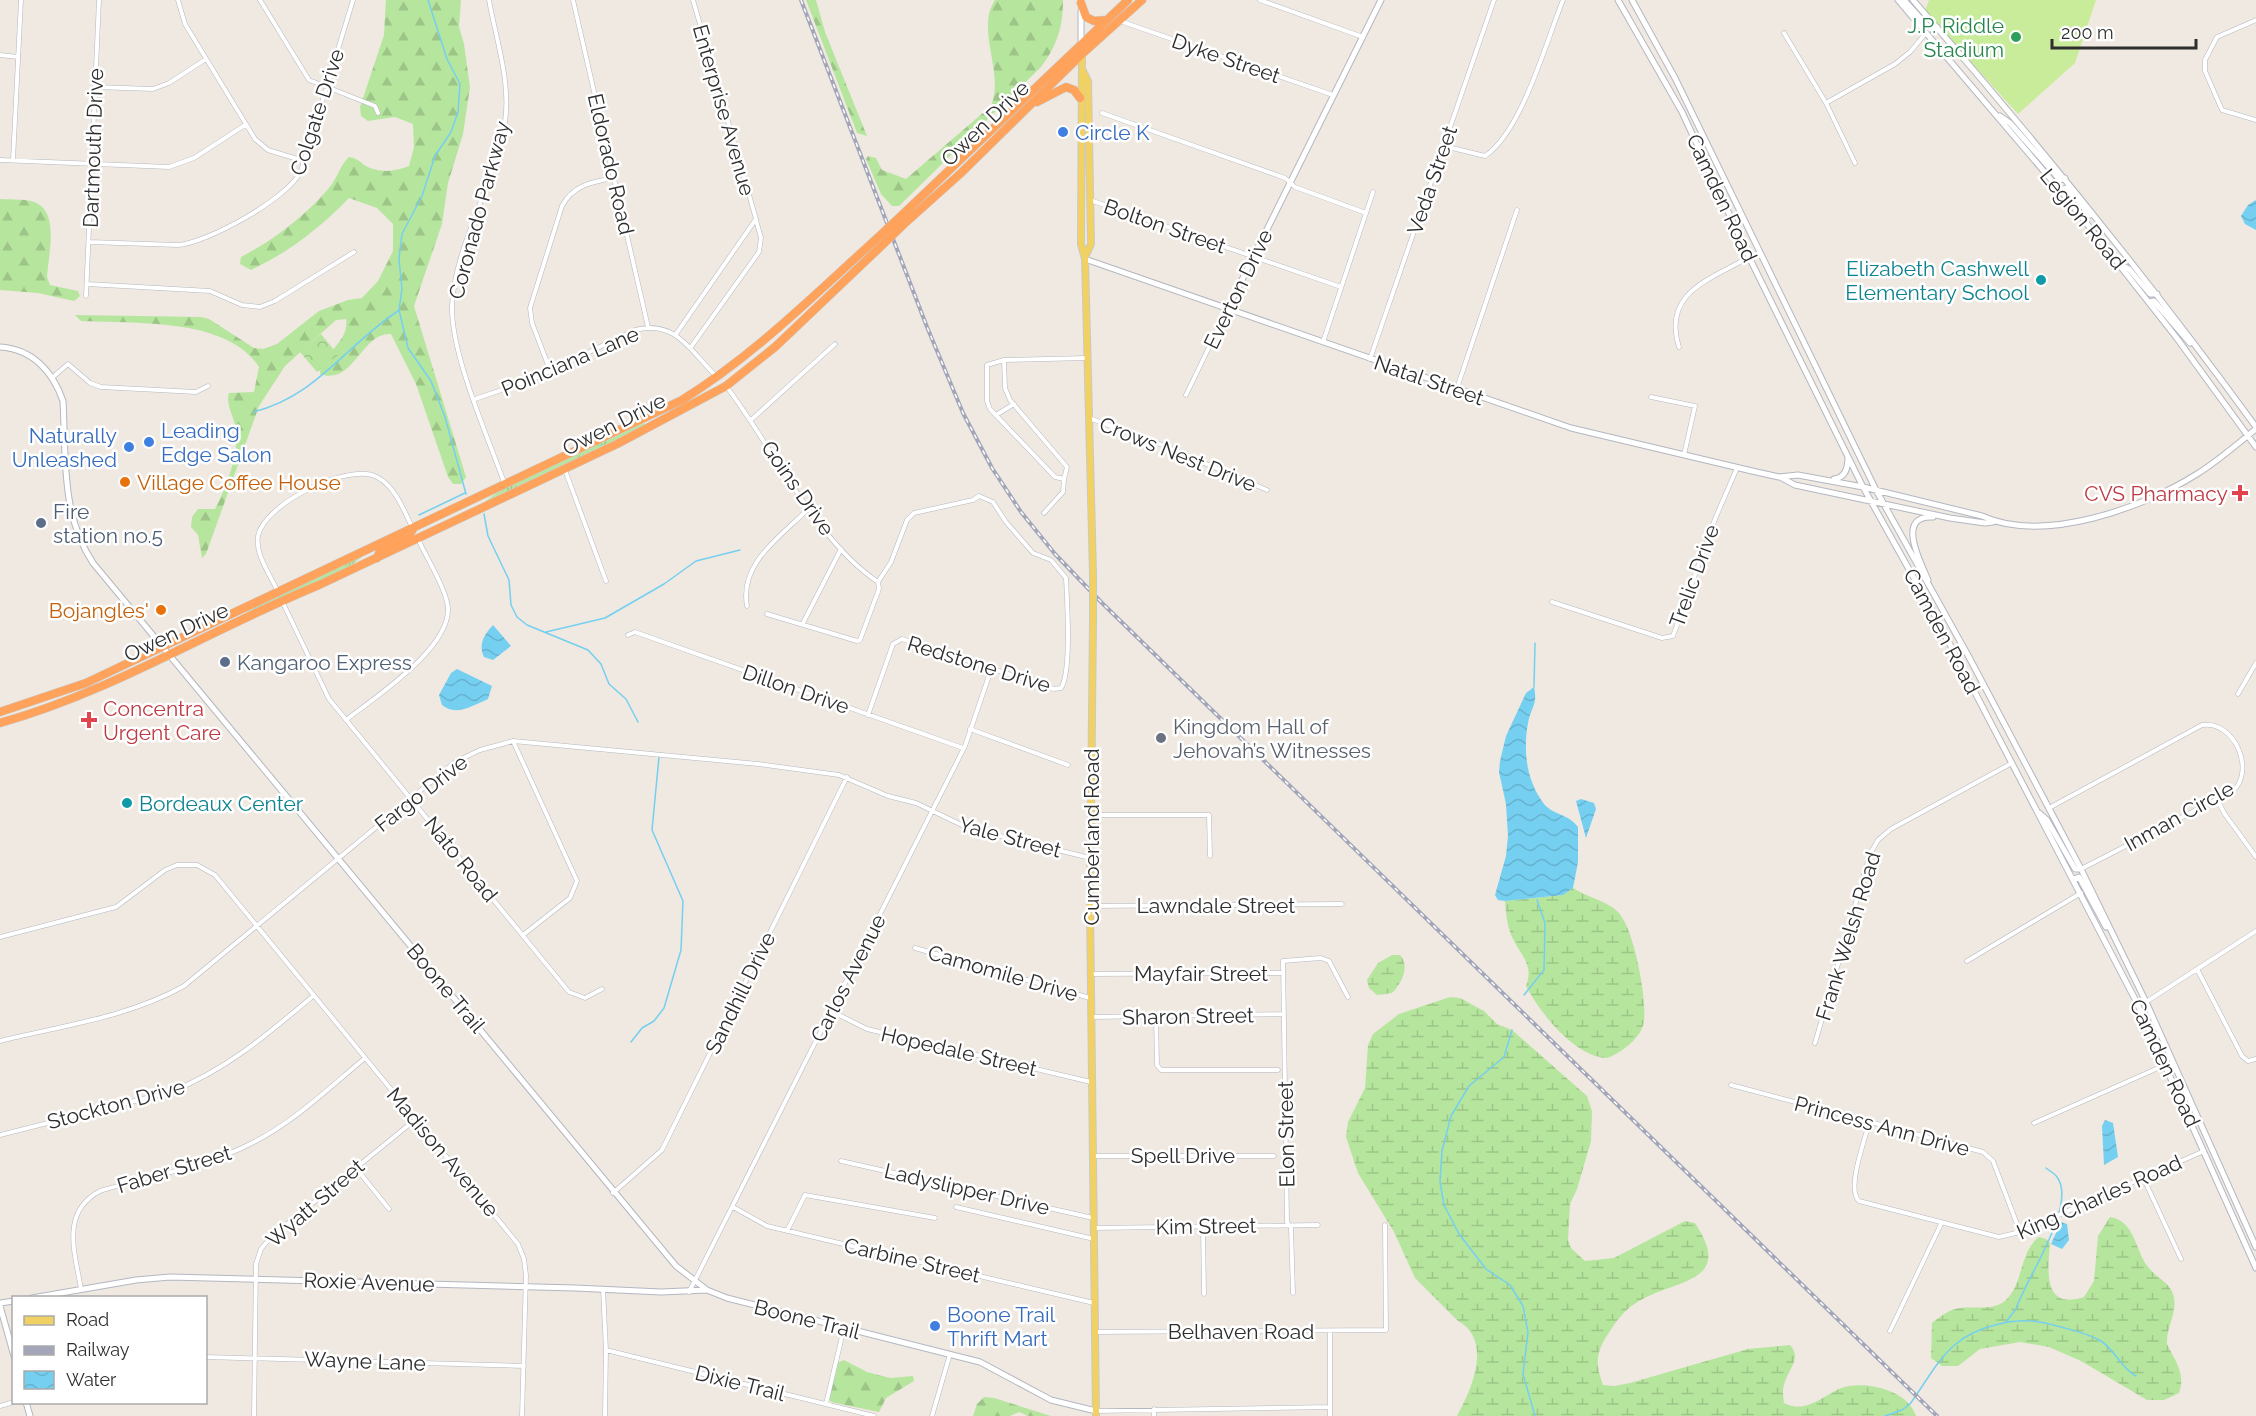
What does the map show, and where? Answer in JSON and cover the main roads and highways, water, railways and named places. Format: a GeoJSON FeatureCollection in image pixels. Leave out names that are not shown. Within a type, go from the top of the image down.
{"type":"FeatureCollection","features":[{"type":"Feature","properties":{"kind":"highway","name":"Owen Drive"},"geometry":{"type":"LineString","coordinates":[[0,712],[64,692],[280,597],[377,558],[565,469],[726,386],[775,347],[876,251],[903,220],[1081,42],[1128,0]]}},
{"type":"Feature","properties":{"kind":"highway","name":"Owen Drive"},"geometry":{"type":"LineString","coordinates":[[0,723],[47,710],[169,657],[280,597],[413,530],[661,411],[717,377],[765,341],[873,242],[961,173],[1082,54],[1142,0]]}},
{"type":"Feature","properties":{"kind":"highway"},"geometry":{"type":"LineString","coordinates":[[1081,2],[1086,17],[1094,21],[1107,20]]}},
{"type":"Feature","properties":{"kind":"highway"},"geometry":{"type":"LineString","coordinates":[[1025,109],[1066,87],[1074,90],[1080,98]]}},
{"type":"Feature","properties":{"kind":"highway"},"geometry":{"type":"LineString","coordinates":[[726,386],[724,380],[761,351],[765,341]]}},
{"type":"Feature","properties":{"kind":"highway"},"geometry":{"type":"LineString","coordinates":[[674,413],[677,407],[712,386],[717,377]]}},
{"type":"Feature","properties":{"kind":"highway"},"geometry":{"type":"LineString","coordinates":[[418,539],[420,532],[463,510],[466,505]]}},
{"type":"Feature","properties":{"kind":"highway"},"geometry":{"type":"LineString","coordinates":[[377,558],[380,551],[408,537],[413,530]]}},
{"type":"Feature","properties":{"kind":"main road","name":"Everton Drive"},"geometry":{"type":"LineString","coordinates":[[1227,310],[1381,0]]}},
{"type":"Feature","properties":{"kind":"main road","name":"Camden Road"},"geometry":{"type":"LineString","coordinates":[[1618,0],[1682,112],[1749,257],[1870,501],[2074,879],[2174,1080],[2256,1268]]}},
{"type":"Feature","properties":{"kind":"main road","name":"Camden Road"},"geometry":{"type":"LineString","coordinates":[[1632,0],[1675,78],[1876,490],[1970,660],[2081,869],[2146,1002],[2256,1247]]}},
{"type":"Feature","properties":{"kind":"main road","name":"Legion Road"},"geometry":{"type":"LineString","coordinates":[[1898,0],[2060,190],[2149,302],[2256,447]]}},
{"type":"Feature","properties":{"kind":"main road"},"geometry":{"type":"LineString","coordinates":[[1904,0],[1930,29],[1936,27]]}},
{"type":"Feature","properties":{"kind":"main road","name":"Legion Road"},"geometry":{"type":"LineString","coordinates":[[1913,0],[2001,99],[2065,178],[2157,294],[2256,428]]}},
{"type":"Feature","properties":{"kind":"main road","name":"Cumberland Road"},"geometry":{"type":"LineString","coordinates":[[1081,2],[1082,244],[1085,259],[1093,574],[1090,906],[1096,1414]]}},
{"type":"Feature","properties":{"kind":"main road","name":"Cumberland Road"},"geometry":{"type":"LineString","coordinates":[[1082,69],[1088,81],[1091,244],[1085,259]]}},
{"type":"Feature","properties":{"kind":"main road"},"geometry":{"type":"LineString","coordinates":[[1994,112],[2010,123],[2061,180],[2065,178]]}},
{"type":"Feature","properties":{"kind":"main road"},"geometry":{"type":"LineString","coordinates":[[2060,190],[2067,188],[2109,239],[2119,246]]}},
{"type":"Feature","properties":{"kind":"main road","name":"Natal Street"},"geometry":{"type":"LineString","coordinates":[[1085,259],[1571,428],[1779,477],[1795,485],[1950,518]]}},
{"type":"Feature","properties":{"kind":"main road"},"geometry":{"type":"LineString","coordinates":[[2119,264],[2129,269],[2149,293],[2157,294]]}},
{"type":"Feature","properties":{"kind":"main road"},"geometry":{"type":"LineString","coordinates":[[2149,302],[2154,301],[2200,352]]}},
{"type":"Feature","properties":{"kind":"main road","name":"Boone Trail"},"geometry":{"type":"LineString","coordinates":[[0,347],[29,355],[53,377],[63,401],[69,506],[79,540],[93,564],[665,1256],[707,1290],[742,1303],[950,1354],[992,1367],[1052,1400],[1096,1414]]}},
{"type":"Feature","properties":{"kind":"main road"},"geometry":{"type":"LineString","coordinates":[[1937,604],[1911,535],[1916,522],[1921,518],[1950,518],[1984,524],[1994,522],[2053,524],[2117,511],[2188,479],[2256,428]]}},
{"type":"Feature","properties":{"kind":"main road"},"geometry":{"type":"LineString","coordinates":[[1827,480],[1843,476],[1847,469],[1847,453]]}},
{"type":"Feature","properties":{"kind":"main road","name":"Natal Street"},"geometry":{"type":"LineString","coordinates":[[1779,477],[1798,475],[1863,487],[1994,522]]}},
{"type":"Feature","properties":{"kind":"main road"},"geometry":{"type":"LineString","coordinates":[[2036,809],[2047,820],[2075,869],[2081,869]]}},
{"type":"Feature","properties":{"kind":"main road"},"geometry":{"type":"LineString","coordinates":[[2074,879],[2079,877],[2101,920],[2114,938]]}},
{"type":"Feature","properties":{"kind":"main road"},"geometry":{"type":"LineString","coordinates":[[2174,1080],[2181,1089],[2206,1139],[2209,1140]]}},
{"type":"Feature","properties":{"kind":"main road"},"geometry":{"type":"LineString","coordinates":[[2205,1151],[2211,1151],[2238,1206]]}},
{"type":"Feature","properties":{"kind":"main road","name":"Roxie Avenue"},"geometry":{"type":"LineString","coordinates":[[42,1296],[156,1278],[689,1292],[707,1290]]}},
{"type":"Feature","properties":{"kind":"main road"},"geometry":{"type":"LineString","coordinates":[[0,1305],[12,1349]]}},
{"type":"Feature","properties":{"kind":"water"},"geometry":{"type":"Polygon","coordinates":[[[2256,200],[2256,230],[2245,224],[2241,216],[2248,205],[2256,200]]]}},
{"type":"Feature","properties":{"kind":"water"},"geometry":{"type":"Polygon","coordinates":[[[493,625],[511,646],[493,660],[484,657],[482,644],[493,625]]]}},
{"type":"Feature","properties":{"kind":"water"},"geometry":{"type":"Polygon","coordinates":[[[457,669],[492,686],[488,699],[459,710],[442,705],[439,695],[451,673],[457,669]]]}},
{"type":"Feature","properties":{"kind":"water"},"geometry":{"type":"Polygon","coordinates":[[[1534,687],[1535,702],[1528,723],[1526,744],[1527,765],[1533,785],[1544,804],[1570,819],[1578,827],[1578,862],[1573,888],[1563,895],[1498,900],[1495,895],[1506,856],[1508,836],[1506,804],[1499,772],[1500,761],[1506,736],[1526,693],[1534,687]]]}},
{"type":"Feature","properties":{"kind":"water"},"geometry":{"type":"Polygon","coordinates":[[[1581,799],[1594,803],[1596,809],[1586,838],[1576,801],[1581,799]]]}},
{"type":"Feature","properties":{"kind":"water"},"geometry":{"type":"Polygon","coordinates":[[[2105,1120],[2113,1123],[2118,1157],[2104,1165],[2102,1126],[2105,1120]]]}},
{"type":"Feature","properties":{"kind":"water"},"geometry":{"type":"Polygon","coordinates":[[[2061,1222],[2067,1224],[2069,1240],[2062,1249],[2051,1244],[2061,1222]]]}},
{"type":"Feature","properties":{"kind":"waterway"},"geometry":{"type":"LineString","coordinates":[[428,0],[447,59],[460,84],[458,112],[451,132],[435,156],[422,196],[402,234],[399,259],[402,289],[399,310],[408,348],[431,381],[445,417],[466,494]]}},
{"type":"Feature","properties":{"kind":"waterway"},"geometry":{"type":"LineString","coordinates":[[253,412],[295,395],[330,369],[379,324],[398,311]]}},
{"type":"Feature","properties":{"kind":"waterway"},"geometry":{"type":"LineString","coordinates":[[419,515],[465,493]]}},
{"type":"Feature","properties":{"kind":"waterway"},"geometry":{"type":"LineString","coordinates":[[484,514],[488,536],[509,580],[511,605],[517,617],[527,625],[588,650],[601,664],[609,684],[626,699],[638,722]]}},
{"type":"Feature","properties":{"kind":"waterway"},"geometry":{"type":"LineString","coordinates":[[546,632],[605,618],[664,584],[696,561],[740,550]]}},
{"type":"Feature","properties":{"kind":"waterway"},"geometry":{"type":"LineString","coordinates":[[1534,687],[1535,643]]}},
{"type":"Feature","properties":{"kind":"waterway"},"geometry":{"type":"LineString","coordinates":[[631,1042],[642,1028],[654,1021],[664,1008],[681,950],[683,901],[652,830],[659,757]]}},
{"type":"Feature","properties":{"kind":"waterway"},"geometry":{"type":"LineString","coordinates":[[1524,995],[1544,970],[1545,923],[1537,900]]}},
{"type":"Feature","properties":{"kind":"waterway"},"geometry":{"type":"LineString","coordinates":[[1512,1030],[1504,1057],[1469,1086],[1451,1116],[1442,1151],[1440,1182],[1444,1205],[1459,1234],[1486,1269],[1510,1285],[1523,1306],[1528,1332],[1523,1374],[1535,1416]]}},
{"type":"Feature","properties":{"kind":"waterway"},"geometry":{"type":"LineString","coordinates":[[2006,1322],[2016,1309],[2048,1243],[2061,1205],[2062,1190],[2057,1177],[2046,1168]]}},
{"type":"Feature","properties":{"kind":"waterway"},"geometry":{"type":"LineString","coordinates":[[1885,1416],[1902,1410],[1910,1404],[1937,1364],[1956,1344],[1982,1329],[2007,1322],[2042,1322],[2091,1336],[2106,1345],[2136,1376]]}},
{"type":"Feature","properties":{"kind":"railway"},"geometry":{"type":"LineString","coordinates":[[801,0],[927,327],[963,413],[992,468],[1021,512],[1055,554],[1102,603],[1937,1416]]}},
{"type":"Feature","properties":{"kind":"place","name":"J.P. Riddle Stadium"},"geometry":{"type":"Point","coordinates":[2016,37]}},
{"type":"Feature","properties":{"kind":"place","name":"Circle K"},"geometry":{"type":"Point","coordinates":[1063,132]}},
{"type":"Feature","properties":{"kind":"place","name":"Elizabeth Cashwell Elementary School"},"geometry":{"type":"Point","coordinates":[2041,280]}},
{"type":"Feature","properties":{"kind":"place","name":"Leading Edge Salon"},"geometry":{"type":"Point","coordinates":[149,442]}},
{"type":"Feature","properties":{"kind":"place","name":"Naturally Unleashed"},"geometry":{"type":"Point","coordinates":[129,447]}},
{"type":"Feature","properties":{"kind":"place","name":"Village Coffee House"},"geometry":{"type":"Point","coordinates":[125,482]}},
{"type":"Feature","properties":{"kind":"place","name":"CVS Pharmacy"},"geometry":{"type":"Point","coordinates":[2240,493]}},
{"type":"Feature","properties":{"kind":"place","name":"Fire station no.5"},"geometry":{"type":"Point","coordinates":[41,523]}},
{"type":"Feature","properties":{"kind":"place","name":"Bojangles'"},"geometry":{"type":"Point","coordinates":[161,610]}},
{"type":"Feature","properties":{"kind":"place","name":"Kangaroo Express"},"geometry":{"type":"Point","coordinates":[225,662]}},
{"type":"Feature","properties":{"kind":"place","name":"Concentra Urgent Care"},"geometry":{"type":"Point","coordinates":[89,720]}},
{"type":"Feature","properties":{"kind":"place","name":"Kingdom Hall of Jehovah’s Witnesses"},"geometry":{"type":"Point","coordinates":[1161,738]}},
{"type":"Feature","properties":{"kind":"place","name":"Bordeaux Center"},"geometry":{"type":"Point","coordinates":[127,803]}},
{"type":"Feature","properties":{"kind":"place","name":"Boone Trail Thrift Mart"},"geometry":{"type":"Point","coordinates":[935,1326]}}]}
